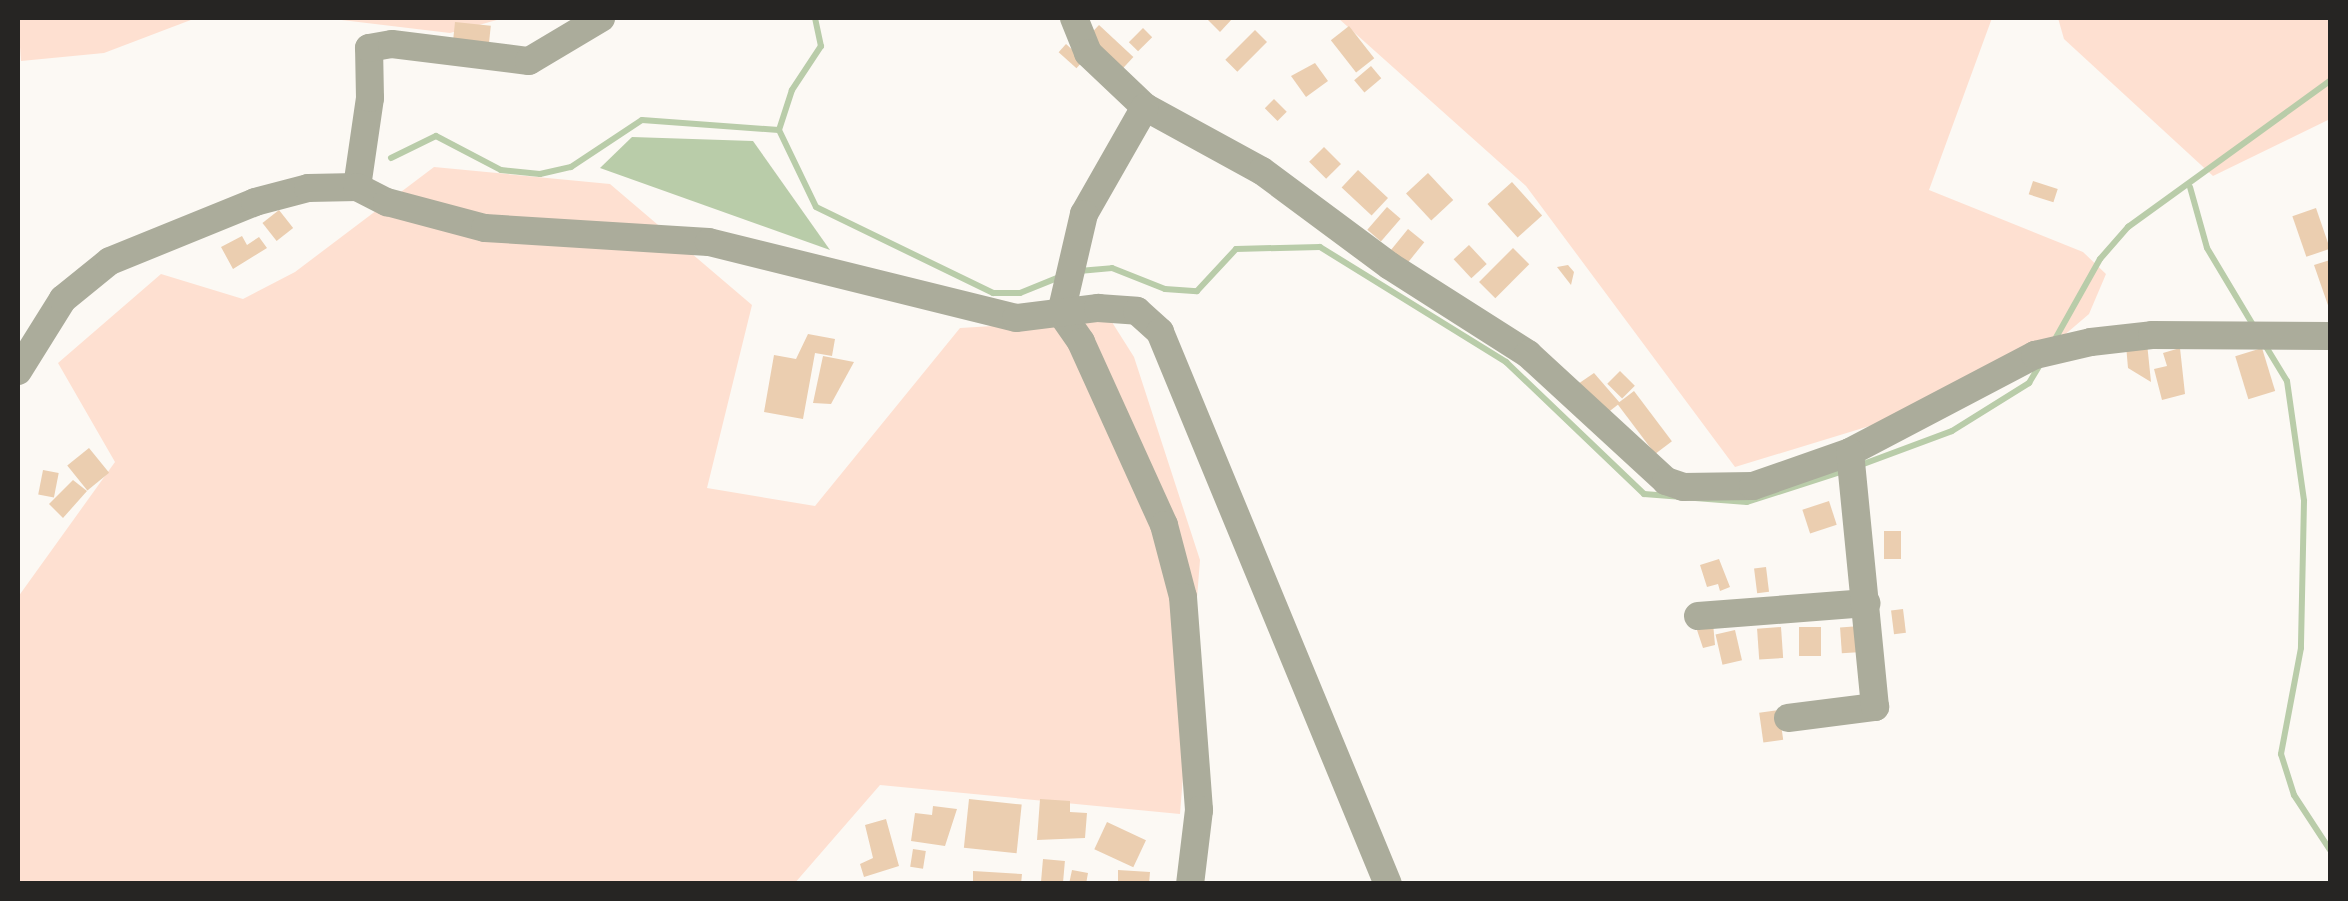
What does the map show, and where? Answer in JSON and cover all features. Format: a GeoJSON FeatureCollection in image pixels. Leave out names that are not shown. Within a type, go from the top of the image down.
{"type":"FeatureCollection","features":[{"type":"Feature","properties":{"kind":"street"},"geometry":{"type":"LineString","coordinates":[[356,187],[370,98],[370,48],[392,44],[529,61],[600,18]]}},
{"type":"Feature","properties":{"kind":"street"},"geometry":{"type":"LineString","coordinates":[[1074,18],[1088,54],[1145,107],[1262,170],[1390,266],[1538,361],[1666,481],[1753,486],[1853,466],[2035,355],[2066,348],[2152,335],[2330,336]]}},
{"type":"Feature","properties":{"kind":"street"},"geometry":{"type":"LineString","coordinates":[[1145,107],[1084,214],[1061,312],[1081,342],[1164,525],[1183,598],[1199,810],[1190,884]]}},
{"type":"Feature","properties":{"kind":"street"},"geometry":{"type":"LineString","coordinates":[[18,371],[63,299],[110,261],[256,202],[308,188],[356,187],[485,228],[662,234],[1016,318],[1061,312],[1136,312],[1160,332],[1388,884]]}},
{"type":"Feature","properties":{"kind":"street"},"geometry":{"type":"LineString","coordinates":[[1788,718],[1875,707],[1853,466]]}},
{"type":"Feature","properties":{"kind":"street"},"geometry":{"type":"LineString","coordinates":[[1698,616],[1866,603]]}},
{"type":"Feature","properties":{"kind":"shaded area"},"geometry":{"type":"Polygon","coordinates":[[[18,18],[196,18],[104,53],[21,61],[18,18]]]}},
{"type":"Feature","properties":{"kind":"shaded area"},"geometry":{"type":"Polygon","coordinates":[[[325,18],[504,18],[450,33],[325,18]]]}},
{"type":"Feature","properties":{"kind":"shaded area"},"geometry":{"type":"Polygon","coordinates":[[[1338,18],[1992,18],[1929,190],[2083,252],[2106,274],[2089,314],[2007,384],[1735,467],[1526,186],[1338,18]]]}},
{"type":"Feature","properties":{"kind":"shaded area"},"geometry":{"type":"Polygon","coordinates":[[[2058,18],[2330,18],[2330,119],[2213,176],[2064,39],[2058,18]]]}},
{"type":"Feature","properties":{"kind":"shaded area"},"geometry":{"type":"Polygon","coordinates":[[[632,137],[753,141],[830,250],[600,168],[632,137]]]}},
{"type":"Feature","properties":{"kind":"shaded area"},"geometry":{"type":"Polygon","coordinates":[[[434,167],[610,184],[752,305],[707,488],[815,506],[960,328],[1110,319],[1134,357],[1200,560],[1180,814],[880,785],[794,884],[18,883],[18,597],[115,462],[58,363],[161,274],[243,299],[295,272],[434,167]]]}},
{"type":"Feature","properties":{"kind":"building"},"geometry":{"type":"Polygon","coordinates":[[[1206,18],[1233,18],[1220,32],[1206,18]]]}},
{"type":"Feature","properties":{"kind":"building"},"geometry":{"type":"Polygon","coordinates":[[[455,22],[491,26],[489,47],[453,43],[455,22]]]}},
{"type":"Feature","properties":{"kind":"building"},"geometry":{"type":"Polygon","coordinates":[[[1099,25],[1133,57],[1118,74],[1083,42],[1099,25]]]}},
{"type":"Feature","properties":{"kind":"building"},"geometry":{"type":"Polygon","coordinates":[[[1349,26],[1374,58],[1356,72],[1331,40],[1349,26]]]}},
{"type":"Feature","properties":{"kind":"building"},"geometry":{"type":"Polygon","coordinates":[[[1143,28],[1152,37],[1138,51],[1129,42],[1143,28]]]}},
{"type":"Feature","properties":{"kind":"building"},"geometry":{"type":"Polygon","coordinates":[[[1255,30],[1267,42],[1237,72],[1225,60],[1255,30]]]}},
{"type":"Feature","properties":{"kind":"building"},"geometry":{"type":"Polygon","coordinates":[[[1066,44],[1084,60],[1076,68],[1059,52],[1066,44]]]}},
{"type":"Feature","properties":{"kind":"building"},"geometry":{"type":"Polygon","coordinates":[[[1315,63],[1328,81],[1306,97],[1291,76],[1315,63]]]}},
{"type":"Feature","properties":{"kind":"building"},"geometry":{"type":"Polygon","coordinates":[[[1371,66],[1381,78],[1364,92],[1354,80],[1371,66]]]}},
{"type":"Feature","properties":{"kind":"building"},"geometry":{"type":"Polygon","coordinates":[[[1274,99],[1287,112],[1278,121],[1265,108],[1274,99]]]}},
{"type":"Feature","properties":{"kind":"building"},"geometry":{"type":"Polygon","coordinates":[[[1324,147],[1341,164],[1326,179],[1309,162],[1324,147]]]}},
{"type":"Feature","properties":{"kind":"building"},"geometry":{"type":"Polygon","coordinates":[[[1358,170],[1388,198],[1372,216],[1342,188],[1358,170]]]}},
{"type":"Feature","properties":{"kind":"building"},"geometry":{"type":"Polygon","coordinates":[[[1428,173],[1453,200],[1431,221],[1406,193],[1428,173]]]}},
{"type":"Feature","properties":{"kind":"building"},"geometry":{"type":"Polygon","coordinates":[[[2033,181],[2058,189],[2053,202],[2029,194],[2033,181]]]}},
{"type":"Feature","properties":{"kind":"building"},"geometry":{"type":"Polygon","coordinates":[[[1512,182],[1542,215],[1518,238],[1487,204],[1512,182]]]}},
{"type":"Feature","properties":{"kind":"building"},"geometry":{"type":"Polygon","coordinates":[[[1387,207],[1401,219],[1381,241],[1367,230],[1387,207]]]}},
{"type":"Feature","properties":{"kind":"building"},"geometry":{"type":"Polygon","coordinates":[[[2316,208],[2330,249],[2306,257],[2292,216],[2316,208]]]}},
{"type":"Feature","properties":{"kind":"building"},"geometry":{"type":"Polygon","coordinates":[[[279,210],[293,228],[277,241],[262,223],[279,210]]]}},
{"type":"Feature","properties":{"kind":"building"},"geometry":{"type":"Polygon","coordinates":[[[1408,229],[1424,242],[1406,265],[1390,252],[1408,229]]]}},
{"type":"Feature","properties":{"kind":"building"},"geometry":{"type":"Polygon","coordinates":[[[242,236],[247,245],[259,237],[267,248],[233,269],[221,247],[242,236]]]}},
{"type":"Feature","properties":{"kind":"building"},"geometry":{"type":"Polygon","coordinates":[[[1469,245],[1487,264],[1471,278],[1454,259],[1469,245]]]}},
{"type":"Feature","properties":{"kind":"building"},"geometry":{"type":"Polygon","coordinates":[[[1513,248],[1529,264],[1495,298],[1479,282],[1513,248]]]}},
{"type":"Feature","properties":{"kind":"building"},"geometry":{"type":"Polygon","coordinates":[[[2330,260],[2330,311],[2314,265],[2330,260]]]}},
{"type":"Feature","properties":{"kind":"building"},"geometry":{"type":"Polygon","coordinates":[[[1568,265],[1574,272],[1571,285],[1557,267],[1568,265]]]}},
{"type":"Feature","properties":{"kind":"building"},"geometry":{"type":"Polygon","coordinates":[[[808,334],[835,339],[832,356],[815,353],[803,419],[764,412],[774,355],[796,359],[808,334]]]}},
{"type":"Feature","properties":{"kind":"building"},"geometry":{"type":"Polygon","coordinates":[[[2147,343],[2151,382],[2128,368],[2126,345],[2147,343]]]}},
{"type":"Feature","properties":{"kind":"building"},"geometry":{"type":"Polygon","coordinates":[[[2180,348],[2185,394],[2162,400],[2154,369],[2167,366],[2163,353],[2180,348]]]}},
{"type":"Feature","properties":{"kind":"building"},"geometry":{"type":"Polygon","coordinates":[[[2262,348],[2275,391],[2248,399],[2235,356],[2262,348]]]}},
{"type":"Feature","properties":{"kind":"building"},"geometry":{"type":"Polygon","coordinates":[[[823,356],[854,362],[831,404],[813,403],[823,356]]]}},
{"type":"Feature","properties":{"kind":"building"},"geometry":{"type":"Polygon","coordinates":[[[1620,371],[1635,386],[1622,399],[1607,384],[1620,371]]]}},
{"type":"Feature","properties":{"kind":"building"},"geometry":{"type":"Polygon","coordinates":[[[1594,373],[1620,403],[1606,414],[1575,386],[1594,373]]]}},
{"type":"Feature","properties":{"kind":"building"},"geometry":{"type":"Polygon","coordinates":[[[1634,391],[1672,441],[1655,454],[1617,404],[1634,391]]]}},
{"type":"Feature","properties":{"kind":"building"},"geometry":{"type":"Polygon","coordinates":[[[89,448],[109,473],[87,490],[67,466],[89,448]]]}},
{"type":"Feature","properties":{"kind":"building"},"geometry":{"type":"Polygon","coordinates":[[[43,470],[59,473],[54,498],[38,495],[43,470]]]}},
{"type":"Feature","properties":{"kind":"building"},"geometry":{"type":"Polygon","coordinates":[[[73,480],[87,491],[63,518],[49,504],[73,480]]]}},
{"type":"Feature","properties":{"kind":"building"},"geometry":{"type":"Polygon","coordinates":[[[1829,501],[1837,525],[1810,533],[1802,510],[1829,501]]]}},
{"type":"Feature","properties":{"kind":"building"},"geometry":{"type":"Polygon","coordinates":[[[1884,531],[1901,531],[1901,559],[1884,559],[1884,531]]]}},
{"type":"Feature","properties":{"kind":"building"},"geometry":{"type":"Polygon","coordinates":[[[1719,559],[1730,587],[1720,591],[1718,584],[1707,587],[1700,565],[1719,559]]]}},
{"type":"Feature","properties":{"kind":"building"},"geometry":{"type":"Polygon","coordinates":[[[1766,567],[1769,592],[1757,593],[1754,568],[1766,567]]]}},
{"type":"Feature","properties":{"kind":"building"},"geometry":{"type":"Polygon","coordinates":[[[1903,609],[1906,633],[1894,634],[1891,610],[1903,609]]]}},
{"type":"Feature","properties":{"kind":"building"},"geometry":{"type":"Polygon","coordinates":[[[1713,623],[1715,645],[1703,648],[1695,624],[1713,623]]]}},
{"type":"Feature","properties":{"kind":"building"},"geometry":{"type":"Polygon","coordinates":[[[1860,626],[1862,652],[1842,653],[1840,627],[1860,626]]]}},
{"type":"Feature","properties":{"kind":"building"},"geometry":{"type":"Polygon","coordinates":[[[1781,627],[1783,658],[1759,660],[1757,629],[1781,627]]]}},
{"type":"Feature","properties":{"kind":"building"},"geometry":{"type":"Polygon","coordinates":[[[1799,627],[1821,627],[1821,656],[1799,656],[1799,627]]]}},
{"type":"Feature","properties":{"kind":"building"},"geometry":{"type":"Polygon","coordinates":[[[1735,630],[1742,660],[1722,665],[1716,634],[1735,630]]]}},
{"type":"Feature","properties":{"kind":"building"},"geometry":{"type":"Polygon","coordinates":[[[1779,710],[1783,740],[1763,742],[1759,713],[1779,710]]]}},
{"type":"Feature","properties":{"kind":"building"},"geometry":{"type":"Polygon","coordinates":[[[969,799],[1022,805],[1017,853],[964,848],[969,799]]]}},
{"type":"Feature","properties":{"kind":"building"},"geometry":{"type":"Polygon","coordinates":[[[1040,799],[1070,801],[1070,812],[1087,813],[1085,838],[1037,840],[1040,799]]]}},
{"type":"Feature","properties":{"kind":"building"},"geometry":{"type":"Polygon","coordinates":[[[933,806],[957,809],[945,846],[911,841],[915,813],[932,815],[933,806]]]}},
{"type":"Feature","properties":{"kind":"building"},"geometry":{"type":"Polygon","coordinates":[[[886,819],[899,866],[864,877],[860,864],[873,858],[865,825],[886,819]]]}},
{"type":"Feature","properties":{"kind":"building"},"geometry":{"type":"Polygon","coordinates":[[[1107,822],[1146,840],[1133,867],[1094,849],[1107,822]]]}},
{"type":"Feature","properties":{"kind":"building"},"geometry":{"type":"Polygon","coordinates":[[[913,849],[926,851],[923,869],[910,867],[913,849]]]}},
{"type":"Feature","properties":{"kind":"building"},"geometry":{"type":"Polygon","coordinates":[[[1043,859],[1065,861],[1063,884],[1041,884],[1043,859]]]}},
{"type":"Feature","properties":{"kind":"building"},"geometry":{"type":"Polygon","coordinates":[[[1072,870],[1088,873],[1086,884],[1069,884],[1072,870]]]}},
{"type":"Feature","properties":{"kind":"building"},"geometry":{"type":"Polygon","coordinates":[[[1118,870],[1150,872],[1149,884],[1118,884],[1118,870]]]}},
{"type":"Feature","properties":{"kind":"building"},"geometry":{"type":"Polygon","coordinates":[[[973,871],[1022,874],[1021,884],[973,884],[973,871]]]}},
{"type":"Feature","properties":{"kind":"waterway"},"geometry":{"type":"LineString","coordinates":[[815,18],[821,46],[792,90],[779,130],[816,207],[993,293],[1020,293],[1062,276]]}},
{"type":"Feature","properties":{"kind":"waterway"},"geometry":{"type":"LineString","coordinates":[[2054,341],[2100,259],[2128,227],[2330,81]]}},
{"type":"Feature","properties":{"kind":"waterway"},"geometry":{"type":"LineString","coordinates":[[391,158],[436,136],[501,170],[540,174],[571,167],[642,120],[779,130]]}},
{"type":"Feature","properties":{"kind":"waterway"},"geometry":{"type":"LineString","coordinates":[[2190,187],[2207,248],[2253,325]]}},
{"type":"Feature","properties":{"kind":"waterway"},"geometry":{"type":"LineString","coordinates":[[1079,271],[1112,268],[1165,289],[1197,291],[1236,249],[1320,247],[1506,362],[1644,494],[1747,502],[1846,470]]}},
{"type":"Feature","properties":{"kind":"waterway"},"geometry":{"type":"LineString","coordinates":[[2265,345],[2287,381],[2304,501],[2301,648],[2281,754],[2294,795],[2330,850]]}},
{"type":"Feature","properties":{"kind":"waterway"},"geometry":{"type":"LineString","coordinates":[[1858,466],[1952,431],[2029,383],[2040,365]]}}]}
